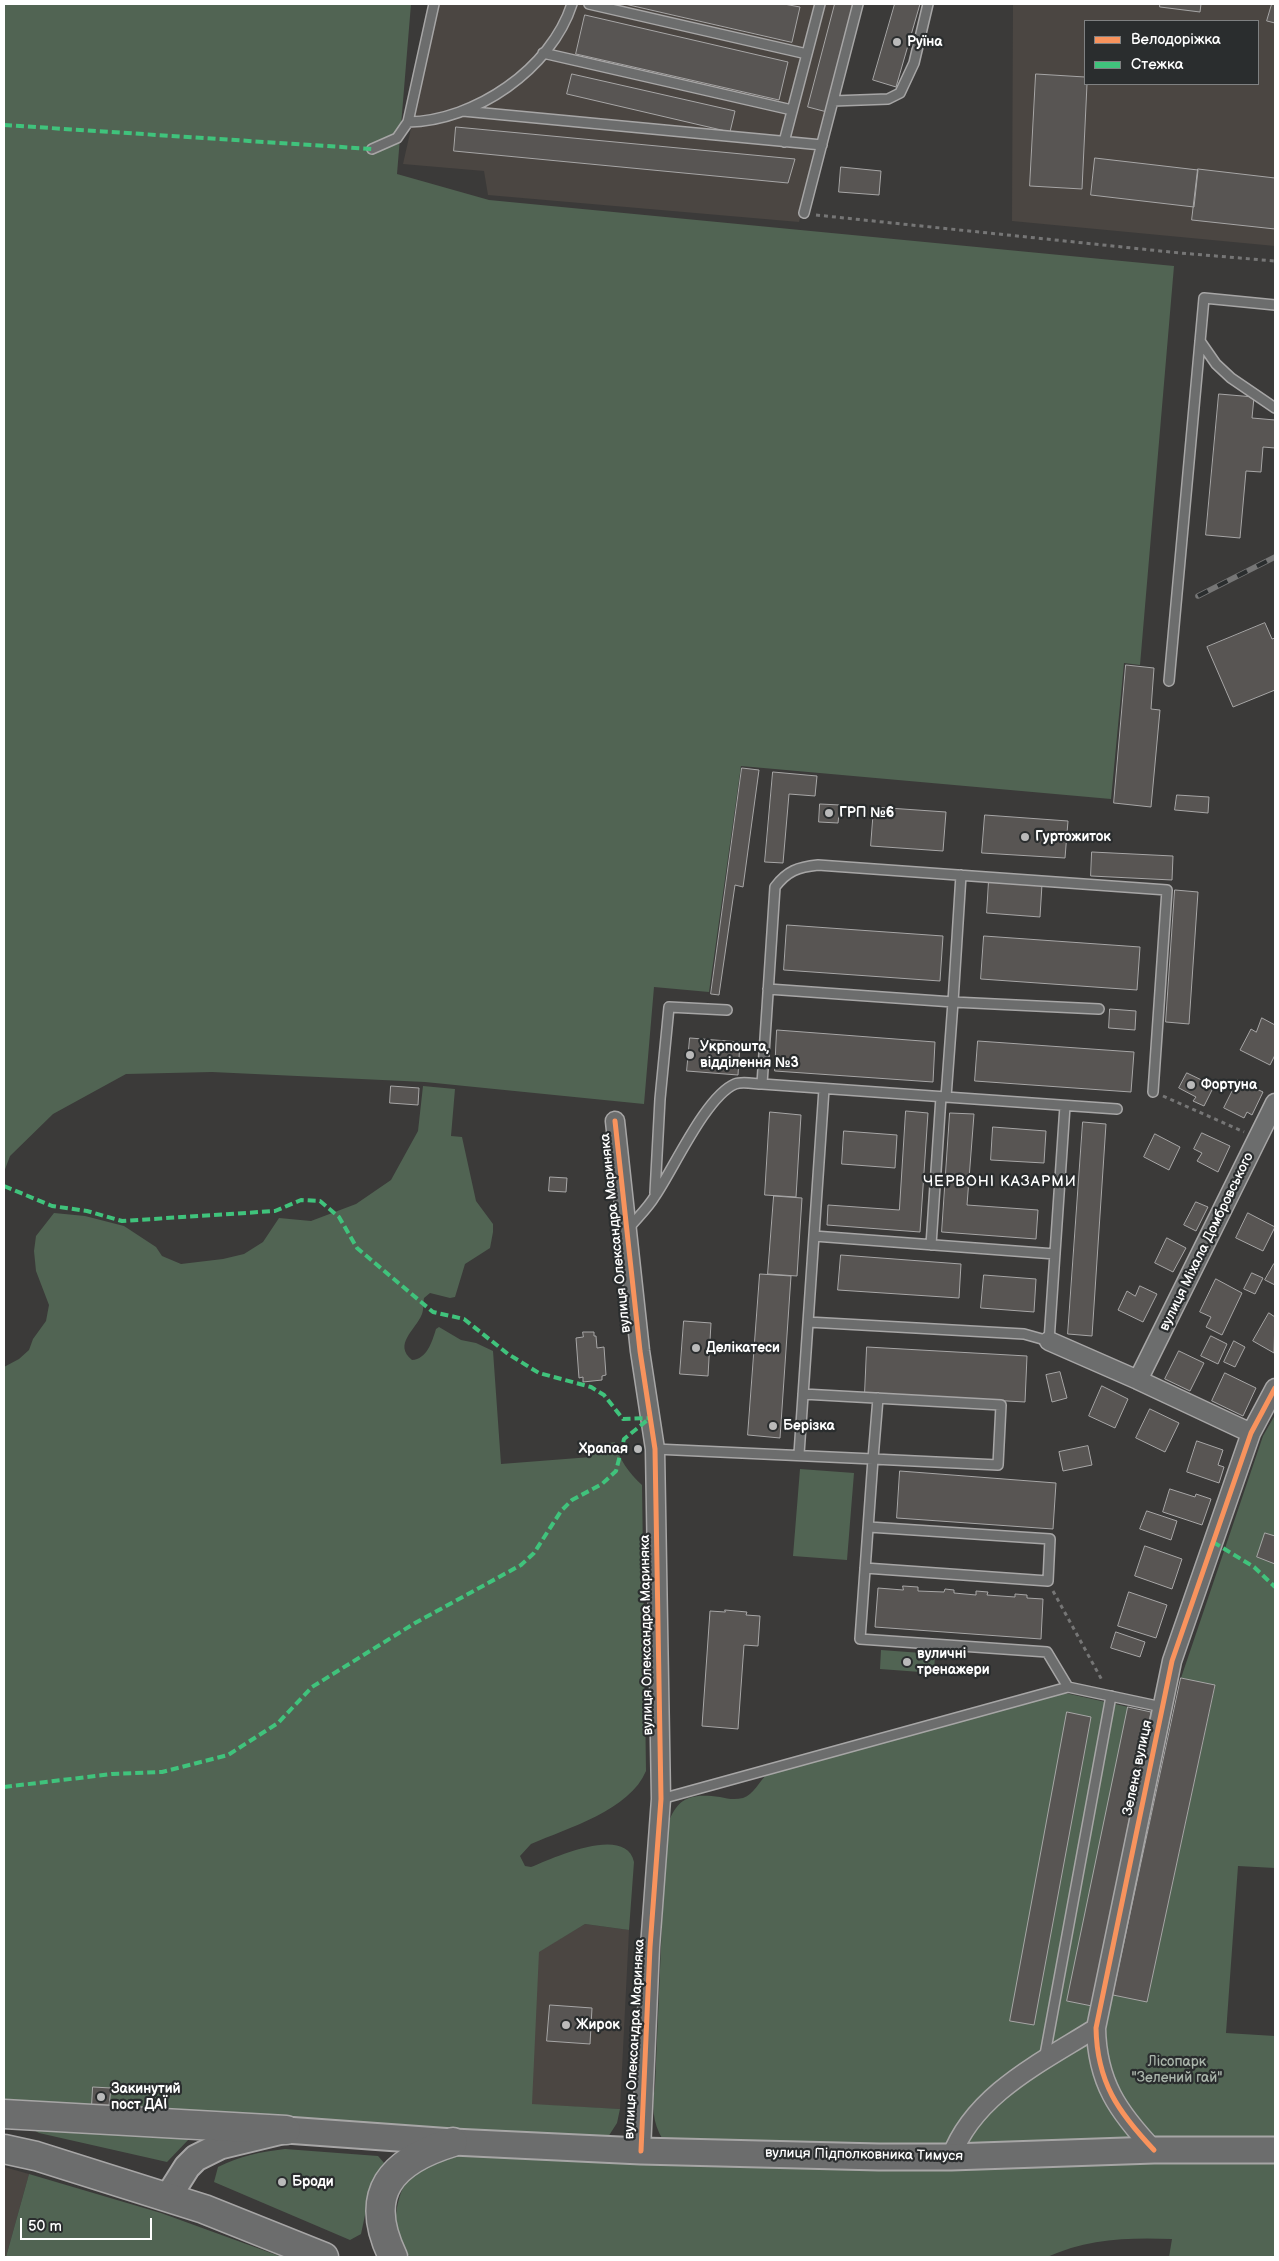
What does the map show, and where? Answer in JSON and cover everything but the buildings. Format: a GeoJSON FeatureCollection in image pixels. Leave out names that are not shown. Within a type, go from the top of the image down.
{"type":"FeatureCollection","features":[{"type":"Feature","properties":{"kind":"highway"},"geometry":{"type":"LineString","coordinates":[[4,2114],[286,2130]]}},
{"type":"Feature","properties":{"kind":"highway"},"geometry":{"type":"LineString","coordinates":[[393,2257],[384,2239],[380,2215],[383,2194],[391,2177],[404,2163],[421,2153],[453,2142]]}},
{"type":"Feature","properties":{"kind":"highway"},"geometry":{"type":"LineString","coordinates":[[4,2149],[36,2156],[204,2208],[324,2257]]}},
{"type":"Feature","properties":{"kind":"main road","name":"вулиця Підполковника Тимуся"},"geometry":{"type":"LineString","coordinates":[[168,2197],[187,2167],[202,2155],[227,2144],[286,2130],[453,2142],[641,2151],[950,2157],[1154,2150],[1275,2150]]}},
{"type":"Feature","properties":{"kind":"street","name":"вулиця Міхала Домбровського"},"geometry":{"type":"LineString","coordinates":[[1138,1380],[1275,1103]]}},
{"type":"Feature","properties":{"kind":"street","name":"вулиця Олександра Мариняка"},"geometry":{"type":"LineString","coordinates":[[615,1121],[640,1352],[655,1449],[661,1799],[650,1947],[641,2151]]}},
{"type":"Feature","properties":{"kind":"street"},"geometry":{"type":"LineString","coordinates":[[1049,1341],[1251,1433]]}},
{"type":"Feature","properties":{"kind":"street","name":"Зелена вулиця"},"geometry":{"type":"LineString","coordinates":[[1154,2150],[1133,2128],[1111,2095],[1100,2069],[1096,2028],[1172,1661],[1251,1433],[1275,1388]]}},
{"type":"Feature","properties":{"kind":"street"},"geometry":{"type":"LineString","coordinates":[[950,2157],[965,2127],[1000,2090],[1096,2028]]}},
{"type":"Feature","properties":{"kind":"lane"},"geometry":{"type":"LineString","coordinates":[[372,149],[397,138],[408,122],[434,4]]}},
{"type":"Feature","properties":{"kind":"lane"},"geometry":{"type":"LineString","coordinates":[[408,122],[448,116],[479,104],[508,87],[534,64],[543,53],[554,38],[572,4]]}},
{"type":"Feature","properties":{"kind":"lane"},"geometry":{"type":"LineString","coordinates":[[589,4],[807,54]]}},
{"type":"Feature","properties":{"kind":"lane"},"geometry":{"type":"LineString","coordinates":[[784,142],[820,4]]}},
{"type":"Feature","properties":{"kind":"lane"},"geometry":{"type":"LineString","coordinates":[[804,214],[858,4]]}},
{"type":"Feature","properties":{"kind":"lane"},"geometry":{"type":"LineString","coordinates":[[833,101],[888,99],[900,93],[914,63],[928,4]]}},
{"type":"Feature","properties":{"kind":"lane"},"geometry":{"type":"LineString","coordinates":[[543,53],[792,110]]}},
{"type":"Feature","properties":{"kind":"lane"},"geometry":{"type":"LineString","coordinates":[[462,111],[822,145]]}},
{"type":"Feature","properties":{"kind":"lane"},"geometry":{"type":"LineString","coordinates":[[1169,681],[1204,298],[1275,305]]}},
{"type":"Feature","properties":{"kind":"lane"},"geometry":{"type":"LineString","coordinates":[[1200,341],[1216,364],[1231,378],[1275,408]]}},
{"type":"Feature","properties":{"kind":"lane"},"geometry":{"type":"LineString","coordinates":[[762,1084],[775,887],[787,873],[799,868],[818,865],[1167,890],[1153,1092]]}},
{"type":"Feature","properties":{"kind":"lane"},"geometry":{"type":"LineString","coordinates":[[931,1245],[961,875]]}},
{"type":"Feature","properties":{"kind":"lane"},"geometry":{"type":"LineString","coordinates":[[768,989],[952,1002],[1099,1009]]}},
{"type":"Feature","properties":{"kind":"lane"},"geometry":{"type":"LineString","coordinates":[[655,1197],[660,1099],[669,1006],[727,1010]]}},
{"type":"Feature","properties":{"kind":"lane"},"geometry":{"type":"LineString","coordinates":[[628,1229],[655,1197],[681,1150],[704,1115],[721,1095],[736,1084],[824,1088],[1117,1109]]}},
{"type":"Feature","properties":{"kind":"lane"},"geometry":{"type":"LineString","coordinates":[[799,1454],[824,1088]]}},
{"type":"Feature","properties":{"kind":"lane"},"geometry":{"type":"LineString","coordinates":[[808,1322],[1024,1334],[1049,1341],[1065,1106]]}},
{"type":"Feature","properties":{"kind":"lane"},"geometry":{"type":"LineString","coordinates":[[814,1236],[1055,1254]]}},
{"type":"Feature","properties":{"kind":"lane"},"geometry":{"type":"LineString","coordinates":[[655,1449],[799,1454],[998,1465],[1001,1405],[803,1394]]}},
{"type":"Feature","properties":{"kind":"lane"},"geometry":{"type":"LineString","coordinates":[[878,1398],[860,1639],[1047,1652],[1068,1687]]}},
{"type":"Feature","properties":{"kind":"lane"},"geometry":{"type":"LineString","coordinates":[[865,1568],[1048,1581],[1050,1540],[869,1527]]}},
{"type":"Feature","properties":{"kind":"lane"},"geometry":{"type":"LineString","coordinates":[[661,1799],[1068,1687],[1162,1707]]}},
{"type":"Feature","properties":{"kind":"lane"},"geometry":{"type":"LineString","coordinates":[[1044,2061],[1111,1696]]}},
{"type":"Feature","properties":{"kind":"path"},"geometry":{"type":"LineString","coordinates":[[804,214],[1275,261]]}},
{"type":"Feature","properties":{"kind":"path"},"geometry":{"type":"LineString","coordinates":[[1153,1092],[1258,1138]]}},
{"type":"Feature","properties":{"kind":"path"},"geometry":{"type":"LineString","coordinates":[[1048,1581],[1111,1696]]}},
{"type":"Feature","properties":{"kind":"shaded area"},"geometry":{"type":"Polygon","coordinates":[[[439,4],[855,4],[799,222],[488,195],[484,171],[403,164],[439,4]]]}},
{"type":"Feature","properties":{"kind":"shaded area"},"geometry":{"type":"Polygon","coordinates":[[[1013,4],[1275,4],[1275,246],[1012,221],[1013,4]]]}},
{"type":"Feature","properties":{"kind":"shaded area"},"geometry":{"type":"Polygon","coordinates":[[[585,1924],[629,1930],[620,2109],[455,2101],[539,1951],[585,1924]]]}},
{"type":"Feature","properties":{"kind":"shaded area"},"geometry":{"type":"Polygon","coordinates":[[[4,2167],[29,2174],[6,2257],[4,2257],[4,2167]]]}},
{"type":"Feature","properties":{"kind":"green space"},"geometry":{"type":"Polygon","coordinates":[[[4,4],[411,4],[397,174],[489,200],[1174,266],[1140,665],[1124,663],[1111,799],[741,766],[709,992],[654,987],[644,1104],[425,1082],[212,1072],[126,1074],[53,1114],[10,1156],[4,1172],[4,4]]]}},
{"type":"Feature","properties":{"kind":"green space"},"geometry":{"type":"Polygon","coordinates":[[[423,1086],[455,1089],[451,1136],[462,1137],[476,1201],[493,1224],[493,1232],[490,1248],[465,1264],[455,1297],[450,1298],[430,1293],[424,1298],[422,1314],[405,1343],[407,1354],[412,1360],[422,1357],[433,1339],[436,1329],[439,1327],[461,1340],[476,1343],[493,1351],[501,1464],[591,1457],[598,1445],[615,1442],[625,1466],[642,1485],[646,1771],[638,1785],[612,1807],[579,1824],[531,1844],[520,1856],[525,1866],[531,1867],[571,1851],[588,1847],[618,1845],[628,1851],[634,1862],[629,1930],[585,1924],[539,1952],[532,2104],[620,2109],[617,2123],[608,2137],[602,2139],[4,2105],[4,1367],[19,1359],[29,1350],[33,1339],[46,1321],[49,1305],[36,1271],[34,1251],[36,1236],[54,1213],[85,1216],[124,1226],[156,1247],[162,1256],[181,1264],[223,1259],[244,1254],[263,1242],[279,1218],[311,1221],[356,1204],[391,1180],[418,1131],[423,1086]]]}},
{"type":"Feature","properties":{"kind":"green space","name":"Лісопарк \"Зелений гай\""},"geometry":{"type":"Polygon","coordinates":[[[1275,1415],[1275,1868],[1238,1866],[1226,2033],[1275,2036],[1275,2139],[1155,2138],[1126,2102],[1111,2074],[1104,2044],[1106,2015],[1113,1995],[1147,2001],[1215,1686],[1181,1678],[1263,1436],[1275,1415]]]}},
{"type":"Feature","properties":{"kind":"green space"},"geometry":{"type":"Polygon","coordinates":[[[800,1469],[854,1473],[847,1560],[793,1556],[800,1469]]]}},
{"type":"Feature","properties":{"kind":"green space","name":"вуличні тренажери"},"geometry":{"type":"Polygon","coordinates":[[[881,1650],[935,1654],[934,1673],[880,1669],[881,1650]]]}},
{"type":"Feature","properties":{"kind":"green space"},"geometry":{"type":"Polygon","coordinates":[[[1065,1693],[1151,1712],[1087,2025],[948,2147],[663,2140],[655,2120],[653,2100],[666,1830],[679,1804],[691,1797],[699,1796],[731,1799],[743,1798],[753,1791],[767,1774],[1065,1693]]]}},
{"type":"Feature","properties":{"kind":"green space"},"geometry":{"type":"Polygon","coordinates":[[[1089,2040],[1092,2069],[1097,2085],[1136,2141],[969,2144],[969,2136],[1004,2095],[1089,2040]]]}},
{"type":"Feature","properties":{"kind":"green space"},"geometry":{"type":"Polygon","coordinates":[[[28,2127],[190,2138],[167,2162],[39,2133],[28,2127]]]}},
{"type":"Feature","properties":{"kind":"green space"},"geometry":{"type":"Polygon","coordinates":[[[285,2149],[378,2156],[385,2164],[384,2168],[372,2182],[361,2234],[350,2240],[214,2182],[218,2167],[226,2163],[250,2155],[285,2149]]]}},
{"type":"Feature","properties":{"kind":"green space"},"geometry":{"type":"Polygon","coordinates":[[[452,2153],[880,2167],[1275,2162],[1275,2257],[1169,2257],[1172,2239],[1140,2238],[1108,2240],[1077,2246],[1047,2257],[411,2257],[403,2250],[396,2228],[398,2203],[402,2191],[414,2173],[452,2153]]]}},
{"type":"Feature","properties":{"kind":"green space"},"geometry":{"type":"Polygon","coordinates":[[[29,2174],[161,2213],[282,2257],[6,2257],[29,2174]]]}},
{"type":"Feature","properties":{"kind":"railway"},"geometry":{"type":"LineString","coordinates":[[1198,596],[1275,557]]}},
{"type":"Feature","properties":{"kind":"marked path"},"geometry":{"type":"LineString","coordinates":[[4,125],[372,149]]}},
{"type":"Feature","properties":{"kind":"marked path"},"geometry":{"type":"LineString","coordinates":[[4,1186],[52,1206],[87,1211],[122,1221],[275,1211],[301,1200],[320,1201],[339,1217],[357,1248],[433,1312],[464,1319],[508,1354],[539,1373],[591,1387],[604,1395],[623,1419],[650,1418]]}},
{"type":"Feature","properties":{"kind":"marked path"},"geometry":{"type":"LineString","coordinates":[[4,1787],[112,1774],[162,1772],[228,1755],[278,1723],[312,1687],[415,1623],[521,1565],[534,1553],[561,1511],[572,1500],[602,1484],[616,1471],[624,1439],[650,1418]]}},
{"type":"Feature","properties":{"kind":"marked path"},"geometry":{"type":"LineString","coordinates":[[1213,1542],[1254,1567],[1275,1587]]}},
{"type":"Feature","properties":{"kind":"cycle path"},"geometry":{"type":"LineString","coordinates":[[615,1121],[640,1351],[655,1449],[661,1799],[650,1947],[641,2151]]}},
{"type":"Feature","properties":{"kind":"cycle path"},"geometry":{"type":"LineString","coordinates":[[1154,2150],[1120,2109],[1112,2095],[1100,2064],[1096,2028],[1172,1661],[1251,1433],[1275,1388]]}},
{"type":"Feature","properties":{"kind":"place","name":"Руїна"},"geometry":{"type":"Point","coordinates":[897,42]}},
{"type":"Feature","properties":{"kind":"place","name":"ГРП №6"},"geometry":{"type":"Point","coordinates":[829,813]}},
{"type":"Feature","properties":{"kind":"place","name":"Гуртожиток"},"geometry":{"type":"Point","coordinates":[1025,837]}},
{"type":"Feature","properties":{"kind":"place","name":"Укрпошта, відділення №3"},"geometry":{"type":"Point","coordinates":[690,1055]}},
{"type":"Feature","properties":{"kind":"place","name":"Фортуна"},"geometry":{"type":"Point","coordinates":[1191,1085]}},
{"type":"Feature","properties":{"kind":"place","name":"Делікатеси"},"geometry":{"type":"Point","coordinates":[696,1348]}},
{"type":"Feature","properties":{"kind":"place","name":"Берізка"},"geometry":{"type":"Point","coordinates":[773,1426]}},
{"type":"Feature","properties":{"kind":"place","name":"Храпая"},"geometry":{"type":"Point","coordinates":[638,1449]}},
{"type":"Feature","properties":{"kind":"place","name":"вуличні тренажери"},"geometry":{"type":"Point","coordinates":[907,1662]}},
{"type":"Feature","properties":{"kind":"place","name":"Жирок"},"geometry":{"type":"Point","coordinates":[566,2025]}},
{"type":"Feature","properties":{"kind":"place","name":"Закинутий пост ДАЇ"},"geometry":{"type":"Point","coordinates":[101,2097]}},
{"type":"Feature","properties":{"kind":"place","name":"Броди"},"geometry":{"type":"Point","coordinates":[282,2182]}},
{"type":"Feature","properties":{"kind":"district","name":"ЧЕРВОНІ КАЗАРМИ"},"geometry":{"type":"Point","coordinates":[1000,1182]}}]}
